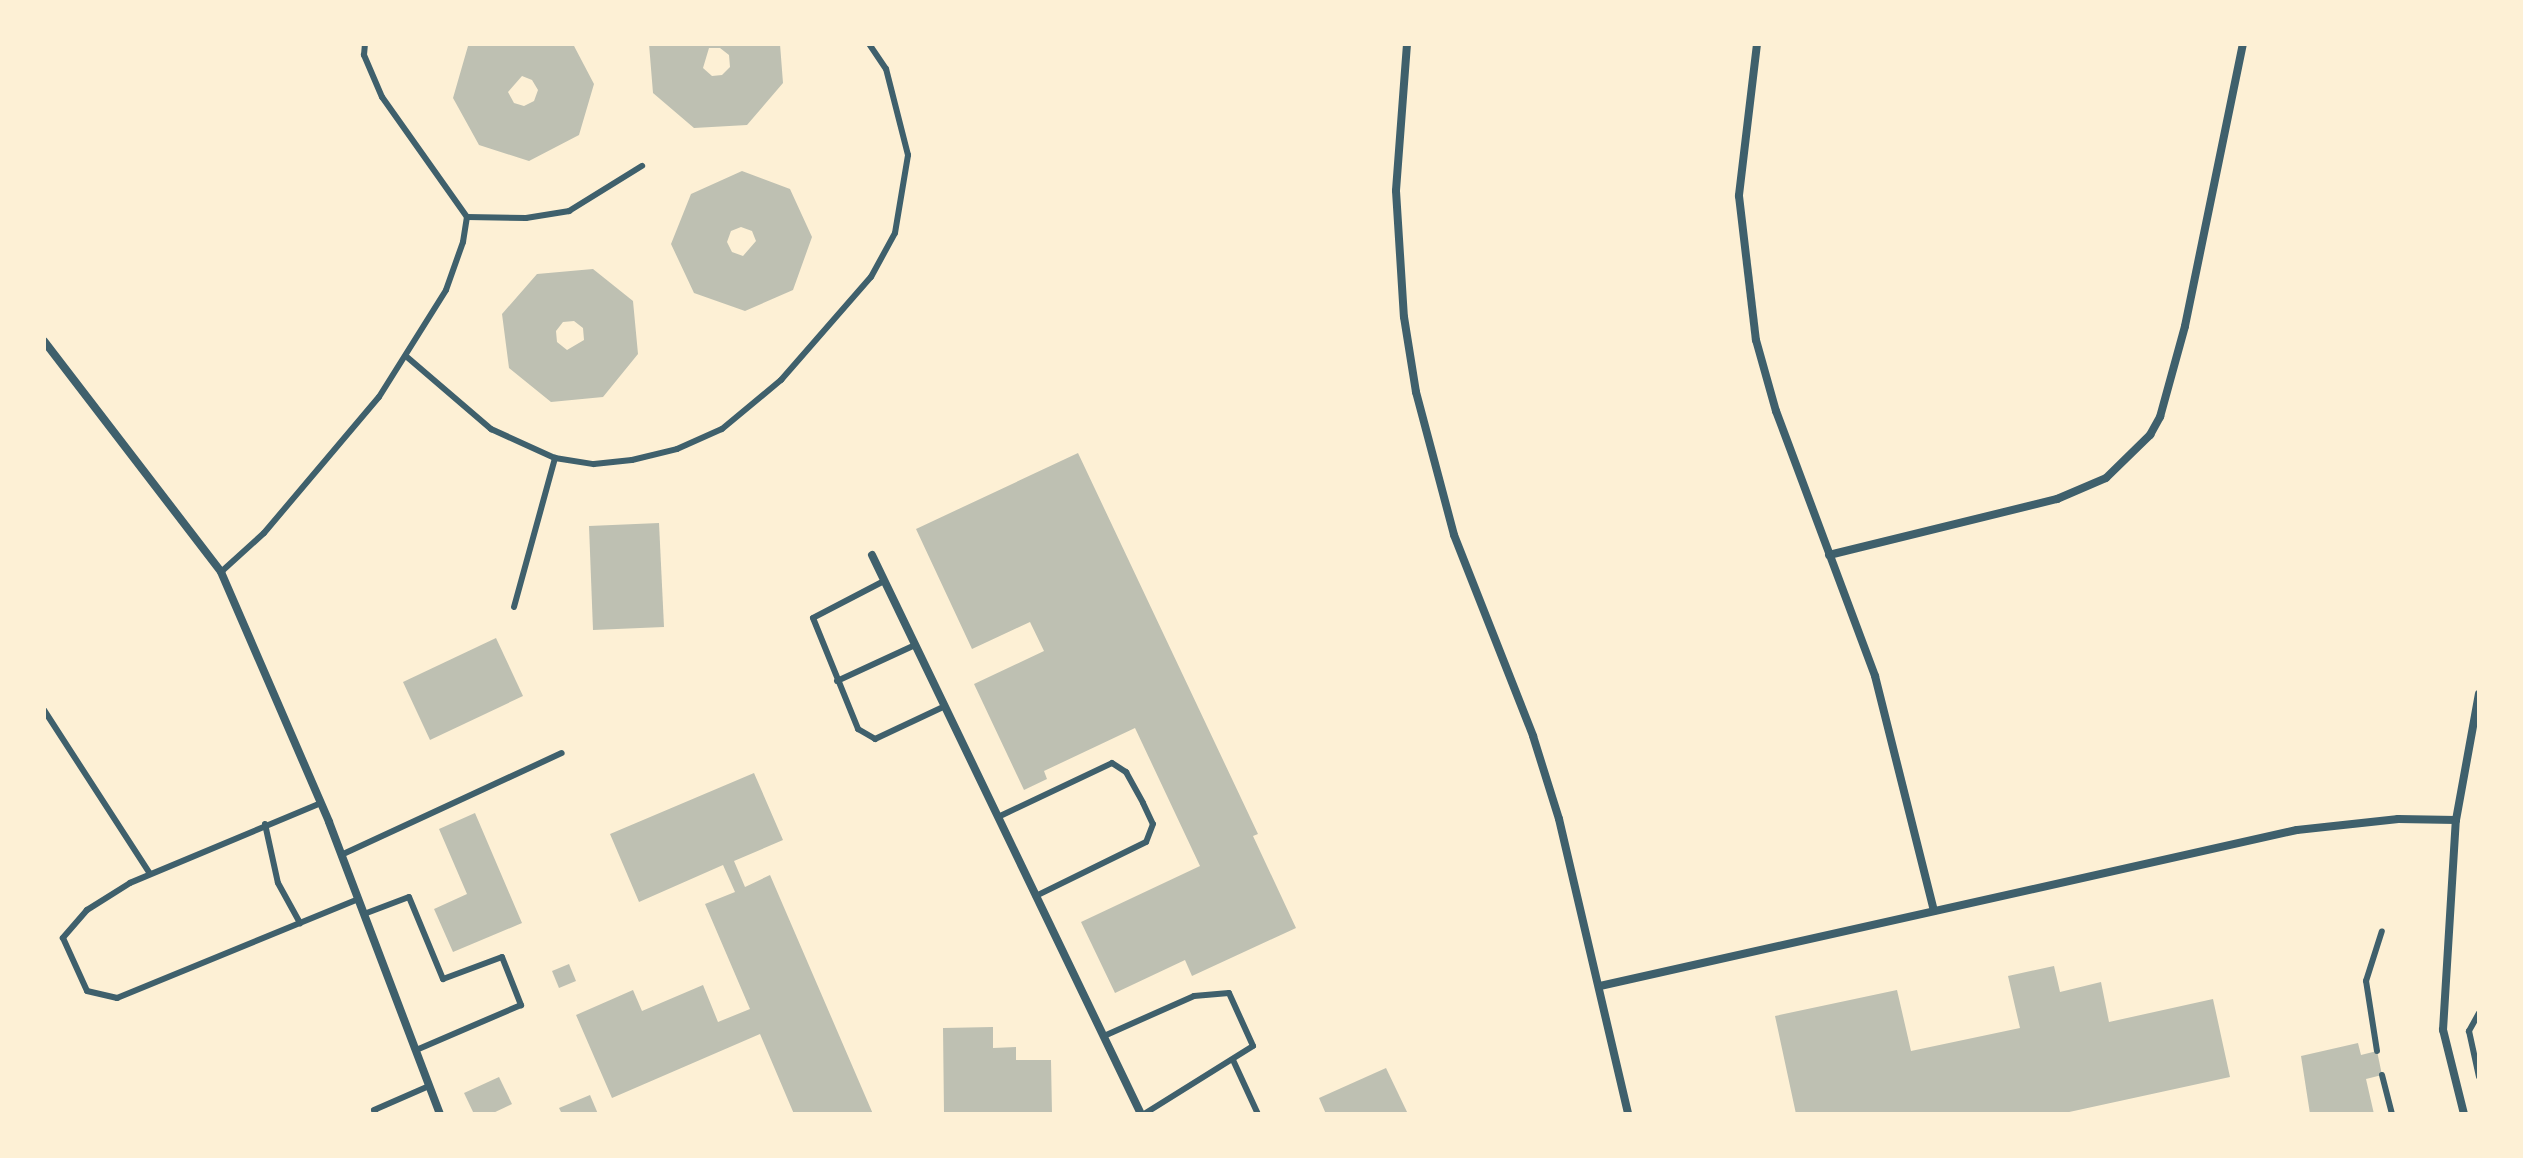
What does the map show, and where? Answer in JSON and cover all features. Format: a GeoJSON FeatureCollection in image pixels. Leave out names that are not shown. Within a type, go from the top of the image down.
{"type":"FeatureCollection","features":[{"type":"Feature","properties":{"kind":"street"},"geometry":{"type":"LineString","coordinates":[[1407,44],[1396,191],[1404,317],[1416,392],[1454,535],[1533,736],[1600,986],[1628,1114]]}},
{"type":"Feature","properties":{"kind":"street"},"geometry":{"type":"LineString","coordinates":[[1757,44],[1740,160],[1745,270],[1765,376],[1875,676],[1934,911]]}},
{"type":"Feature","properties":{"kind":"street"},"geometry":{"type":"LineString","coordinates":[[1829,555],[2057,499],[2106,478],[2150,435],[2160,417],[2185,326],[2243,44]]}},
{"type":"Feature","properties":{"kind":"street"},"geometry":{"type":"LineString","coordinates":[[44,341],[221,572],[321,803],[440,1114]]}},
{"type":"Feature","properties":{"kind":"street"},"geometry":{"type":"LineString","coordinates":[[872,555],[1143,1114]]}},
{"type":"Feature","properties":{"kind":"street"},"geometry":{"type":"LineString","coordinates":[[2464,1114],[2443,1030],[2456,820],[2479,694]]}},
{"type":"Feature","properties":{"kind":"street"},"geometry":{"type":"LineString","coordinates":[[1600,986],[2297,830],[2398,819],[2456,820]]}},
{"type":"Feature","properties":{"kind":"lane"},"geometry":{"type":"LineString","coordinates":[[365,44],[364,55],[382,97],[467,217]]}},
{"type":"Feature","properties":{"kind":"lane"},"geometry":{"type":"LineString","coordinates":[[407,357],[491,429],[555,458],[594,464],[632,460],[677,449],[722,429],[781,380],[871,277],[895,233],[908,155],[886,69],[869,44]]}},
{"type":"Feature","properties":{"kind":"lane"},"geometry":{"type":"LineString","coordinates":[[467,217],[526,218],[569,211],[642,166]]}},
{"type":"Feature","properties":{"kind":"lane"},"geometry":{"type":"LineString","coordinates":[[221,572],[264,533],[407,357],[446,290],[467,217]]}},
{"type":"Feature","properties":{"kind":"lane"},"geometry":{"type":"LineString","coordinates":[[514,607],[555,458]]}},
{"type":"Feature","properties":{"kind":"lane"},"geometry":{"type":"LineString","coordinates":[[884,581],[813,618],[837,681],[865,738],[875,739],[945,706]]}},
{"type":"Feature","properties":{"kind":"lane"},"geometry":{"type":"LineString","coordinates":[[837,681],[915,645]]}},
{"type":"Feature","properties":{"kind":"lane"},"geometry":{"type":"LineString","coordinates":[[44,710],[150,874]]}},
{"type":"Feature","properties":{"kind":"lane"},"geometry":{"type":"LineString","coordinates":[[341,855],[562,753]]}},
{"type":"Feature","properties":{"kind":"lane"},"geometry":{"type":"LineString","coordinates":[[998,817],[1112,763],[1126,772],[1143,803],[1153,824],[1146,842],[1036,896]]}},
{"type":"Feature","properties":{"kind":"lane"},"geometry":{"type":"LineString","coordinates":[[321,803],[150,874],[87,910],[63,938],[87,991],[98,997],[117,998],[358,899]]}},
{"type":"Feature","properties":{"kind":"lane"},"geometry":{"type":"LineString","coordinates":[[265,824],[278,883],[300,923]]}},
{"type":"Feature","properties":{"kind":"lane"},"geometry":{"type":"LineString","coordinates":[[364,914],[409,897],[443,979],[502,957],[521,1005],[416,1050]]}},
{"type":"Feature","properties":{"kind":"lane"},"geometry":{"type":"LineString","coordinates":[[2377,1051],[2366,981],[2382,931]]}},
{"type":"Feature","properties":{"kind":"lane"},"geometry":{"type":"LineString","coordinates":[[1104,1036],[1194,996],[1229,993],[1253,1046],[1143,1114]]}},
{"type":"Feature","properties":{"kind":"lane"},"geometry":{"type":"LineString","coordinates":[[2477,1014],[2469,1031],[2479,1077]]}},
{"type":"Feature","properties":{"kind":"lane"},"geometry":{"type":"LineString","coordinates":[[1233,1060],[1258,1114]]}},
{"type":"Feature","properties":{"kind":"lane"},"geometry":{"type":"LineString","coordinates":[[2382,1075],[2392,1114]]}},
{"type":"Feature","properties":{"kind":"lane"},"geometry":{"type":"LineString","coordinates":[[376,1114],[374,1110],[429,1086]]}},
{"type":"Feature","properties":{"kind":"building"},"geometry":{"type":"Polygon","coordinates":[[[573,44],[594,84],[579,135],[529,161],[479,145],[453,98],[468,46],[573,44]],[[522,76],[508,92],[514,103],[524,106],[534,101],[538,90],[532,80],[522,76]]]}},
{"type":"Feature","properties":{"kind":"building"},"geometry":{"type":"Polygon","coordinates":[[[649,44],[780,44],[783,83],[747,125],[694,128],[653,93],[649,44]],[[709,48],[703,68],[712,76],[722,75],[730,67],[729,55],[720,48],[709,48]]]}},
{"type":"Feature","properties":{"kind":"building"},"geometry":{"type":"Polygon","coordinates":[[[742,171],[790,189],[812,237],[793,290],[745,311],[694,293],[671,244],[691,194],[742,171]],[[741,227],[731,231],[727,242],[732,252],[743,256],[756,241],[752,231],[741,227]]]}},
{"type":"Feature","properties":{"kind":"building"},"geometry":{"type":"Polygon","coordinates":[[[593,269],[633,301],[638,354],[603,397],[551,402],[509,368],[502,314],[537,274],[593,269]],[[574,321],[563,322],[556,331],[557,342],[567,350],[584,340],[583,328],[574,321]]]}},
{"type":"Feature","properties":{"kind":"building"},"geometry":{"type":"Polygon","coordinates":[[[1078,453],[1258,834],[1253,836],[1296,928],[1192,976],[1185,960],[1115,993],[1081,922],[1200,866],[1135,728],[1044,771],[1047,779],[1024,790],[974,684],[1044,651],[1030,622],[972,649],[916,529],[1078,453]]]}},
{"type":"Feature","properties":{"kind":"building"},"geometry":{"type":"Polygon","coordinates":[[[659,523],[664,627],[593,630],[589,526],[659,523]]]}},
{"type":"Feature","properties":{"kind":"building"},"geometry":{"type":"Polygon","coordinates":[[[496,638],[523,696],[430,740],[403,682],[496,638]]]}},
{"type":"Feature","properties":{"kind":"building"},"geometry":{"type":"Polygon","coordinates":[[[754,773],[783,840],[734,861],[745,887],[770,875],[873,1114],[794,1114],[760,1034],[612,1098],[576,1015],[633,990],[642,1011],[703,985],[718,1022],[750,1009],[705,904],[735,892],[723,865],[639,902],[610,834],[754,773]]]}},
{"type":"Feature","properties":{"kind":"building"},"geometry":{"type":"Polygon","coordinates":[[[475,813],[522,923],[453,952],[434,909],[467,894],[439,829],[475,813]]]}},
{"type":"Feature","properties":{"kind":"building"},"geometry":{"type":"Polygon","coordinates":[[[569,964],[576,981],[559,988],[552,971],[569,964]]]}},
{"type":"Feature","properties":{"kind":"building"},"geometry":{"type":"Polygon","coordinates":[[[2054,966],[2060,992],[2101,982],[2109,1022],[2213,999],[2230,1077],[2060,1114],[1796,1114],[1775,1016],[1897,990],[1911,1051],[2020,1028],[2008,976],[2054,966]]]}},
{"type":"Feature","properties":{"kind":"building"},"geometry":{"type":"Polygon","coordinates":[[[993,1027],[993,1048],[1016,1047],[1016,1060],[1051,1060],[1052,1114],[944,1114],[943,1028],[993,1027]]]}},
{"type":"Feature","properties":{"kind":"building"},"geometry":{"type":"Polygon","coordinates":[[[2358,1043],[2361,1055],[2377,1051],[2382,1075],[2366,1079],[2374,1114],[2310,1114],[2301,1056],[2358,1043]]]}},
{"type":"Feature","properties":{"kind":"building"},"geometry":{"type":"Polygon","coordinates":[[[1386,1068],[1408,1114],[1326,1114],[1319,1098],[1386,1068]]]}},
{"type":"Feature","properties":{"kind":"building"},"geometry":{"type":"Polygon","coordinates":[[[499,1077],[512,1104],[491,1114],[474,1114],[464,1093],[499,1077]]]}},
{"type":"Feature","properties":{"kind":"building"},"geometry":{"type":"Polygon","coordinates":[[[590,1095],[598,1114],[562,1114],[559,1108],[590,1095]]]}}]}
